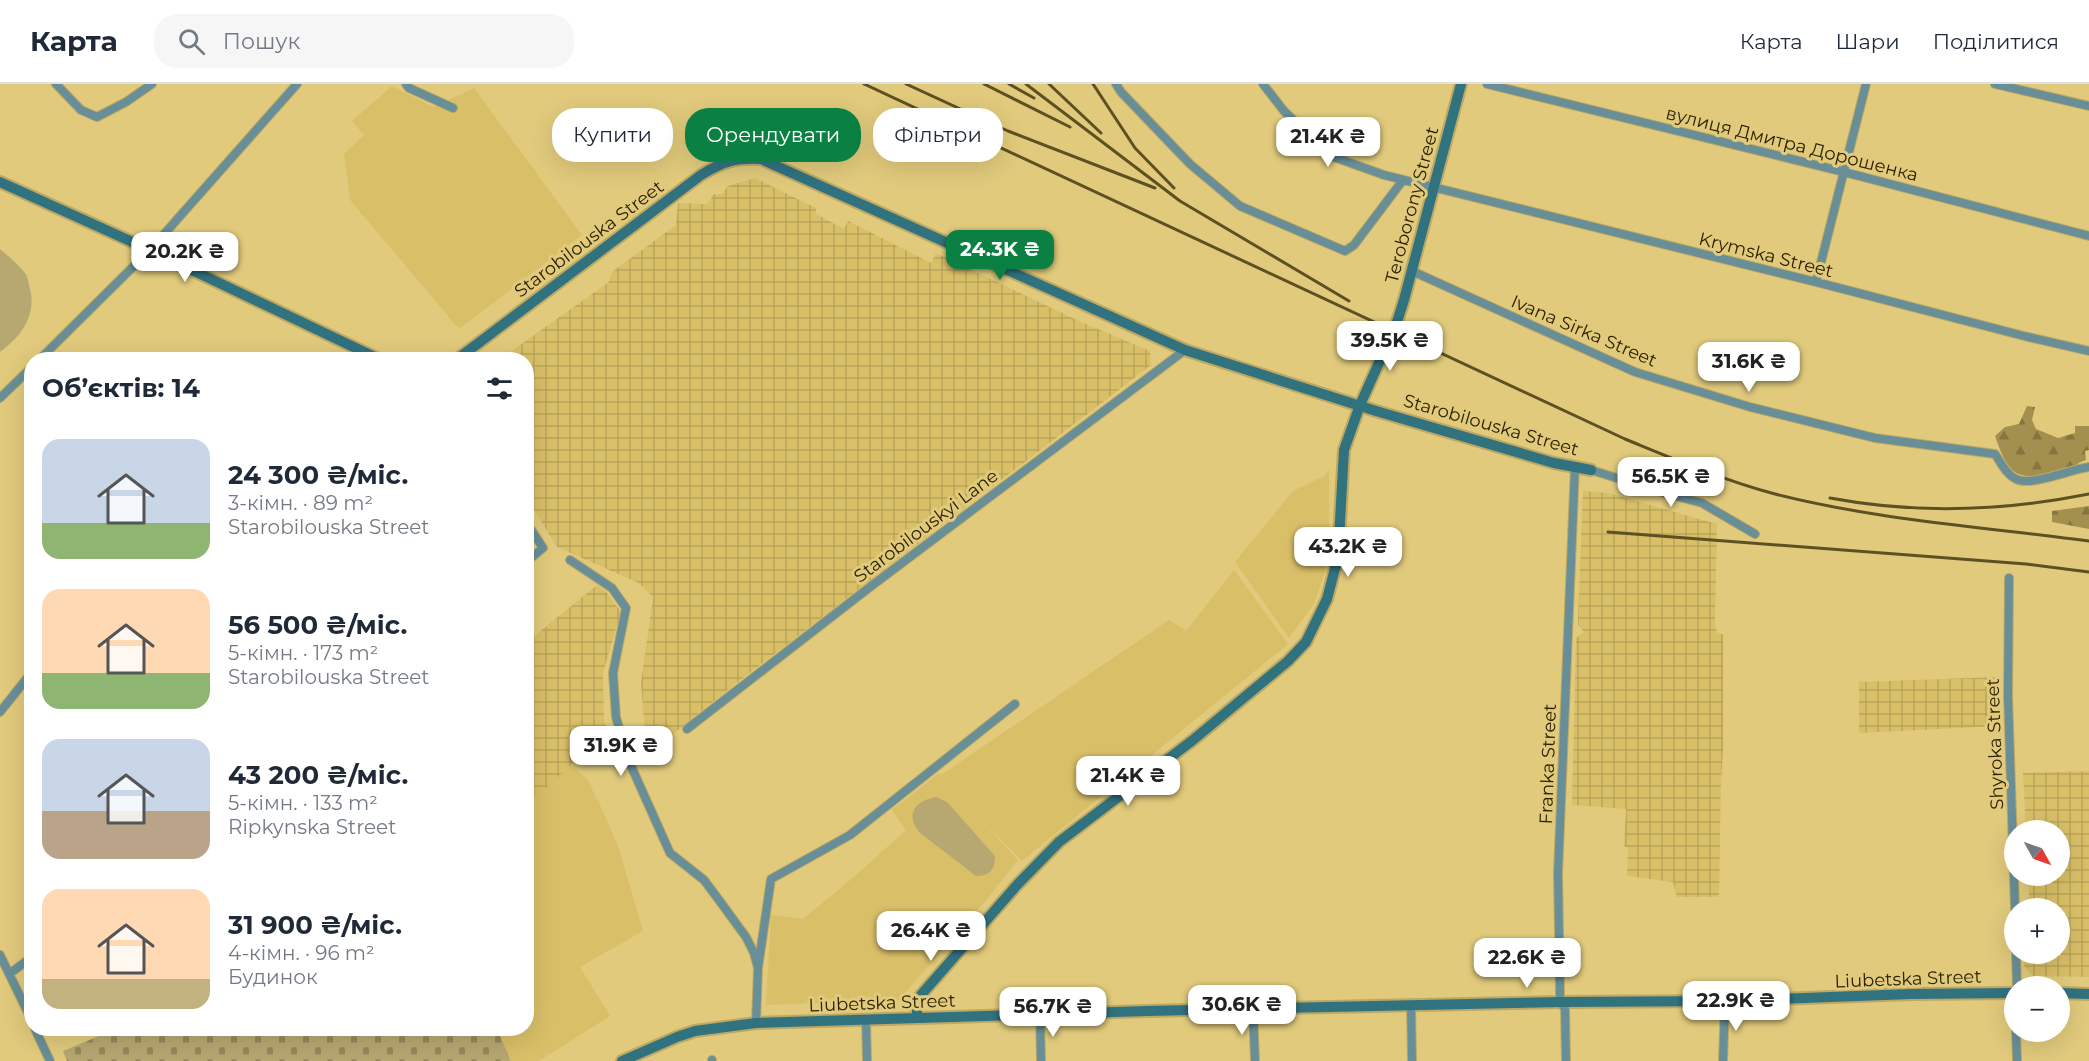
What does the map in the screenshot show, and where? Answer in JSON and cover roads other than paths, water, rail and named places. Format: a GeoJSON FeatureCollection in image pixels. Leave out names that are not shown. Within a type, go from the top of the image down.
{"type":"FeatureCollection","features":[{"type":"Feature","properties":{"kind":"main road","name":"Teroborony Street"},"geometry":{"type":"LineString","coordinates":[[917,1018],[917,1001],[921,995],[1059,842],[1236,705],[1288,661],[1306,642],[1327,599],[1338,557],[1344,450],[1360,405],[1392,333],[1412,271],[1461,84]]}},
{"type":"Feature","properties":{"kind":"main road","name":"Starobilouska Street"},"geometry":{"type":"LineString","coordinates":[[467,352],[716,166],[738,158],[761,159],[1185,350],[1554,463],[1591,470]]}},
{"type":"Feature","properties":{"kind":"main road"},"geometry":{"type":"LineString","coordinates":[[0,182],[150,250],[364,352]]}},
{"type":"Feature","properties":{"kind":"main road","name":"Liubetska Street"},"geometry":{"type":"LineString","coordinates":[[622,1061],[695,1031],[756,1023],[1127,1011],[1560,1002],[1725,1002],[1911,994],[2004,993]]}},
{"type":"Feature","properties":{"kind":"main road"},"geometry":{"type":"LineString","coordinates":[[2070,993],[2089,994]]}},
{"type":"Feature","properties":{"kind":"street"},"geometry":{"type":"LineString","coordinates":[[56,84],[81,110],[97,117],[126,102],[152,84]]}},
{"type":"Feature","properties":{"kind":"street"},"geometry":{"type":"LineString","coordinates":[[47,352],[150,250],[297,84]]}},
{"type":"Feature","properties":{"kind":"street"},"geometry":{"type":"LineString","coordinates":[[406,84],[453,108]]}},
{"type":"Feature","properties":{"kind":"street"},"geometry":{"type":"LineString","coordinates":[[1116,84],[1190,164],[1240,206],[1345,251],[1354,245],[1403,180]]}},
{"type":"Feature","properties":{"kind":"street","name":"Krymska Street"},"geometry":{"type":"LineString","coordinates":[[1263,84],[1284,111],[1331,156],[1403,180],[2089,351]]}},
{"type":"Feature","properties":{"kind":"street","name":"вулиця Дмитра Дорошенка"},"geometry":{"type":"LineString","coordinates":[[1487,84],[1844,172],[2089,236]]}},
{"type":"Feature","properties":{"kind":"street"},"geometry":{"type":"LineString","coordinates":[[1816,282],[1866,84]]}},
{"type":"Feature","properties":{"kind":"street"},"geometry":{"type":"LineString","coordinates":[[1995,84],[2089,106]]}},
{"type":"Feature","properties":{"kind":"street","name":"Ivana Sirka Street"},"geometry":{"type":"LineString","coordinates":[[1412,271],[1635,372],[1750,406],[1875,438],[1995,454],[2006,471],[2016,480],[2027,482],[2089,467]]}},
{"type":"Feature","properties":{"kind":"street","name":"Starobilouskyi Lane"},"geometry":{"type":"LineString","coordinates":[[687,729],[879,580],[1185,350]]}},
{"type":"Feature","properties":{"kind":"street"},"geometry":{"type":"LineString","coordinates":[[0,398],[24,375]]}},
{"type":"Feature","properties":{"kind":"street","name":"Franka Street"},"geometry":{"type":"LineString","coordinates":[[1566,1061],[1565,1009],[1560,1002],[1558,873],[1575,466]]}},
{"type":"Feature","properties":{"kind":"street","name":"Starobilouska Street"},"geometry":{"type":"LineString","coordinates":[[1591,470],[1702,502],[1755,534]]}},
{"type":"Feature","properties":{"kind":"street"},"geometry":{"type":"LineString","coordinates":[[534,534],[543,548],[534,555]]}},
{"type":"Feature","properties":{"kind":"street"},"geometry":{"type":"LineString","coordinates":[[570,560],[612,588],[627,608],[613,673],[616,717],[627,757],[670,853],[704,880],[746,937],[758,968]]}},
{"type":"Feature","properties":{"kind":"street","name":"Shyroka Street"},"geometry":{"type":"LineString","coordinates":[[2009,578],[2008,696],[2015,898]]}},
{"type":"Feature","properties":{"kind":"street"},"geometry":{"type":"LineString","coordinates":[[0,712],[24,682]]}},
{"type":"Feature","properties":{"kind":"street"},"geometry":{"type":"LineString","coordinates":[[756,1023],[758,968],[771,879],[850,835],[1015,704]]}},
{"type":"Feature","properties":{"kind":"street"},"geometry":{"type":"LineString","coordinates":[[0,955],[24,1005]]}},
{"type":"Feature","properties":{"kind":"street"},"geometry":{"type":"LineString","coordinates":[[9,974],[24,963]]}},
{"type":"Feature","properties":{"kind":"street"},"geometry":{"type":"LineString","coordinates":[[1723,1061],[1725,1002]]}},
{"type":"Feature","properties":{"kind":"street"},"geometry":{"type":"LineString","coordinates":[[1411,1005],[1412,1061]]}},
{"type":"Feature","properties":{"kind":"street"},"geometry":{"type":"LineString","coordinates":[[1253,1010],[1255,1061]]}},
{"type":"Feature","properties":{"kind":"street"},"geometry":{"type":"LineString","coordinates":[[1040,1015],[1041,1061]]}},
{"type":"Feature","properties":{"kind":"street"},"geometry":{"type":"LineString","coordinates":[[866,1020],[867,1061]]}},
{"type":"Feature","properties":{"kind":"street"},"geometry":{"type":"LineString","coordinates":[[38,1036],[50,1061]]}},
{"type":"Feature","properties":{"kind":"street"},"geometry":{"type":"LineString","coordinates":[[2016,1042],[2017,1061]]}},
{"type":"Feature","properties":{"kind":"railway"},"geometry":{"type":"LineString","coordinates":[[864,84],[1625,439],[1699,469],[1775,494],[1813,503],[1931,522],[2089,541]]}},
{"type":"Feature","properties":{"kind":"railway"},"geometry":{"type":"LineString","coordinates":[[906,84],[1008,131],[1155,188]]}},
{"type":"Feature","properties":{"kind":"railway"},"geometry":{"type":"LineString","coordinates":[[984,84],[1070,127]]}},
{"type":"Feature","properties":{"kind":"railway"},"geometry":{"type":"LineString","coordinates":[[1009,84],[1034,98]]}},
{"type":"Feature","properties":{"kind":"railway"},"geometry":{"type":"LineString","coordinates":[[1026,84],[1180,201],[1349,301]]}},
{"type":"Feature","properties":{"kind":"railway"},"geometry":{"type":"LineString","coordinates":[[1049,84],[1101,133]]}},
{"type":"Feature","properties":{"kind":"railway"},"geometry":{"type":"LineString","coordinates":[[1093,84],[1135,148],[1174,188]]}},
{"type":"Feature","properties":{"kind":"railway"},"geometry":{"type":"LineString","coordinates":[[1830,498],[1894,507],[1960,508],[2025,504],[2089,494]]}},
{"type":"Feature","properties":{"kind":"railway"},"geometry":{"type":"LineString","coordinates":[[1608,532],[2026,564],[2089,572]]}}]}
